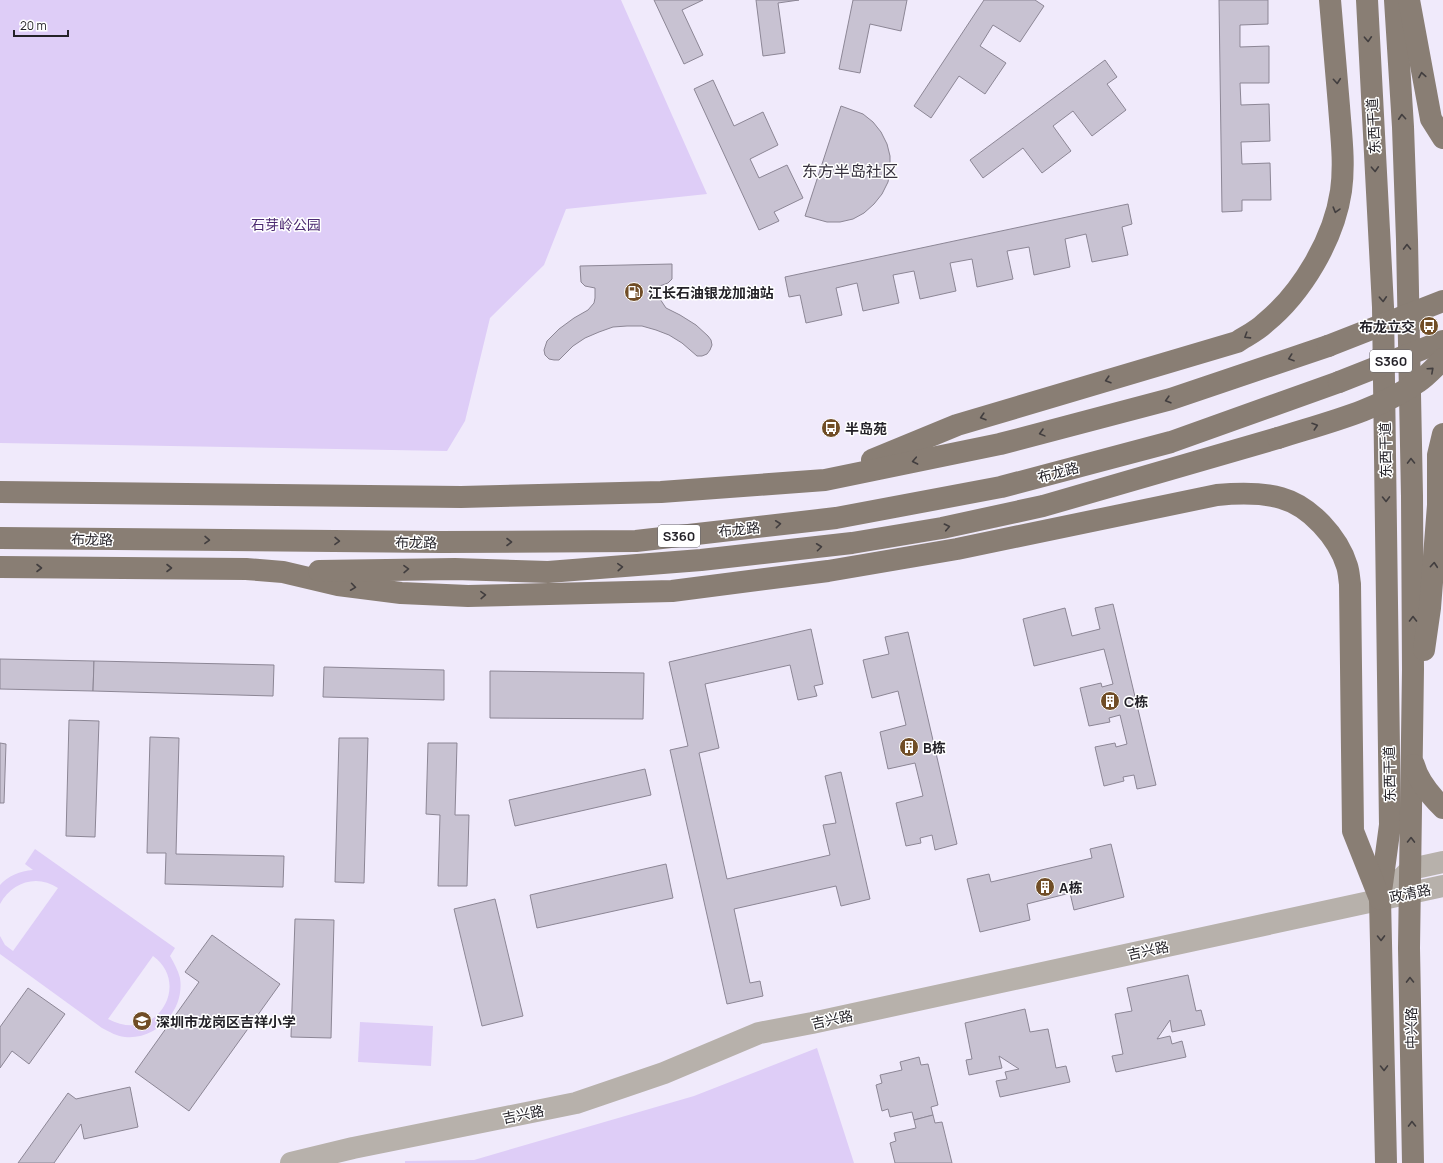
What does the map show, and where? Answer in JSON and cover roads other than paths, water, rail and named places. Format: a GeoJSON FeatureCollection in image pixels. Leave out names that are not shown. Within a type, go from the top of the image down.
{"type":"FeatureCollection","features":[{"type":"Feature","properties":{"kind":"main road"},"geometry":{"type":"LineString","coordinates":[[825,480],[957,425],[1237,342],[1265,324],[1306,276],[1320,253],[1336,211],[1341,192],[1343,170],[1342,145],[1330,0]]}},
{"type":"Feature","properties":{"kind":"main road","name":"东西干道"},"geometry":{"type":"LineString","coordinates":[[1367,0],[1383,307],[1390,825],[1380,899]]}},
{"type":"Feature","properties":{"kind":"main road","name":"东西干道"},"geometry":{"type":"LineString","coordinates":[[1395,0],[1403,127],[1408,271],[1412,504],[1413,669],[1410,893]]}},
{"type":"Feature","properties":{"kind":"main road"},"geometry":{"type":"LineString","coordinates":[[1409,0],[1431,119],[1443,138]]}},
{"type":"Feature","properties":{"kind":"main road","name":"S360"},"geometry":{"type":"LineString","coordinates":[[0,492],[461,497],[661,492],[825,480],[1000,444],[1171,399],[1328,346],[1443,301]]}},
{"type":"Feature","properties":{"kind":"main road","name":"布龙路"},"geometry":{"type":"LineString","coordinates":[[0,538],[441,542],[636,541],[836,518],[1001,487],[1171,442],[1339,382],[1443,341]]}},
{"type":"Feature","properties":{"kind":"main road"},"geometry":{"type":"LineString","coordinates":[[0,567],[246,569],[283,572],[455,569],[548,572],[701,560],[852,543],[942,528],[1043,506],[1278,438],[1364,410],[1390,398],[1418,382],[1443,359]]}},
{"type":"Feature","properties":{"kind":"main road"},"geometry":{"type":"LineString","coordinates":[[1412,728],[1430,608],[1438,505],[1438,455],[1443,434]]}},
{"type":"Feature","properties":{"kind":"main road"},"geometry":{"type":"LineString","coordinates":[[283,572],[338,585],[401,593],[468,596],[672,591],[828,571],[964,547],[1217,495],[1252,494],[1282,498],[1300,507],[1318,522],[1335,541],[1342,553],[1347,567],[1350,584],[1353,831],[1380,899]]}},
{"type":"Feature","properties":{"kind":"main road"},"geometry":{"type":"LineString","coordinates":[[441,542],[548,572],[636,541]]}},
{"type":"Feature","properties":{"kind":"main road"},"geometry":{"type":"LineString","coordinates":[[1412,758],[1421,782],[1443,808]]}},
{"type":"Feature","properties":{"kind":"main road","name":"中兴路"},"geometry":{"type":"LineString","coordinates":[[1410,893],[1409,948],[1413,1163]]}},
{"type":"Feature","properties":{"kind":"main road","name":"中兴路"},"geometry":{"type":"LineString","coordinates":[[1380,899],[1386,1163]]}},
{"type":"Feature","properties":{"kind":"street","name":"政清路"},"geometry":{"type":"LineString","coordinates":[[1380,899],[1411,869],[1443,862]]}},
{"type":"Feature","properties":{"kind":"street","name":"政清路"},"geometry":{"type":"LineString","coordinates":[[1380,899],[1443,886]]}},
{"type":"Feature","properties":{"kind":"street","name":"吉兴路"},"geometry":{"type":"LineString","coordinates":[[290,1163],[353,1148],[576,1103],[664,1073],[760,1033],[812,1023],[1380,899]]}},
{"type":"Feature","properties":{"kind":"place","name":"江长石油银龙加油站"},"geometry":{"type":"Point","coordinates":[634,292]}},
{"type":"Feature","properties":{"kind":"place","name":"布龙立交"},"geometry":{"type":"Point","coordinates":[1429,326]}},
{"type":"Feature","properties":{"kind":"place","name":"半岛苑"},"geometry":{"type":"Point","coordinates":[831,428]}},
{"type":"Feature","properties":{"kind":"place","name":"C栋"},"geometry":{"type":"Point","coordinates":[1110,701]}},
{"type":"Feature","properties":{"kind":"place","name":"B栋"},"geometry":{"type":"Point","coordinates":[909,747]}},
{"type":"Feature","properties":{"kind":"place","name":"A栋"},"geometry":{"type":"Point","coordinates":[1045,887]}},
{"type":"Feature","properties":{"kind":"place","name":"深圳市龙岗区吉祥小学"},"geometry":{"type":"Point","coordinates":[142,1021]}},
{"type":"Feature","properties":{"kind":"district","name":"东方半岛社区"},"geometry":{"type":"Point","coordinates":[850,171]}},
{"type":"Feature","properties":{"kind":"park label","name":"石芽岭公园"},"geometry":{"type":"Point","coordinates":[286,224]}}]}
